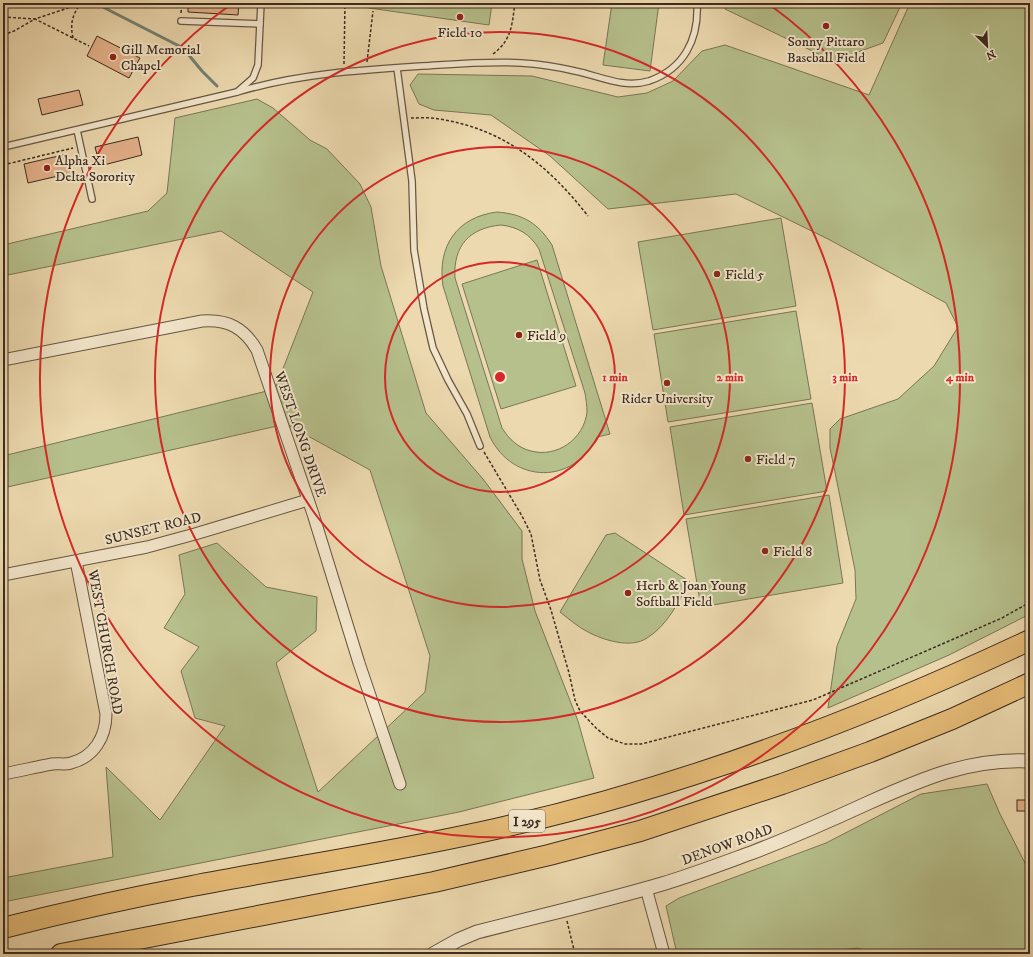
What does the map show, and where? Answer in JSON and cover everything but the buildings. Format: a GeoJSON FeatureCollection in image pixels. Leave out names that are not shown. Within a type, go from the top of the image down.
{"type":"FeatureCollection","features":[{"type":"Feature","properties":{"kind":"highway","name":"I 295"},"geometry":{"type":"LineString","coordinates":[[3,928],[91,906],[426,844],[507,827],[596,804],[711,769],[790,741],[931,685],[1030,640]]}},
{"type":"Feature","properties":{"kind":"highway"},"geometry":{"type":"LineString","coordinates":[[62,954],[434,882],[549,855],[640,831],[782,784],[870,752],[952,719],[1030,682]]}},
{"type":"Feature","properties":{"kind":"highway"},"geometry":{"type":"LineString","coordinates":[[77,954],[108,945]]}},
{"type":"Feature","properties":{"kind":"street","name":"WEST LONG DRIVE"},"geometry":{"type":"LineString","coordinates":[[3,360],[202,321],[218,321],[234,326],[251,340],[257,350],[308,500],[359,663],[400,784]]}},
{"type":"Feature","properties":{"kind":"street","name":"SUNSET ROAD"},"geometry":{"type":"LineString","coordinates":[[3,576],[147,547],[308,500]]}},
{"type":"Feature","properties":{"kind":"street","name":"WEST CHURCH ROAD"},"geometry":{"type":"LineString","coordinates":[[3,774],[81,760],[90,754],[97,746],[103,735],[106,725],[106,714],[76,561]]}},
{"type":"Feature","properties":{"kind":"street","name":"DENOW ROAD"},"geometry":{"type":"LineString","coordinates":[[433,954],[458,940],[477,932],[646,888],[701,871],[803,832],[929,777],[951,770],[975,765],[998,762],[1030,761]]}},
{"type":"Feature","properties":{"kind":"street"},"geometry":{"type":"LineString","coordinates":[[646,888],[664,954]]}},
{"type":"Feature","properties":{"kind":"lane"},"geometry":{"type":"LineString","coordinates":[[236,92],[253,78],[258,65],[262,3]]}},
{"type":"Feature","properties":{"kind":"lane"},"geometry":{"type":"LineString","coordinates":[[3,147],[236,92],[262,84],[287,79],[344,72],[488,62],[522,63],[576,71],[617,83],[633,84],[648,81],[664,75],[677,64],[688,50],[696,32],[698,14],[697,3]]}},
{"type":"Feature","properties":{"kind":"lane"},"geometry":{"type":"LineString","coordinates":[[181,21],[260,24]]}},
{"type":"Feature","properties":{"kind":"lane"},"geometry":{"type":"LineString","coordinates":[[396,68],[412,181],[414,250],[424,309],[433,348],[448,380],[467,414],[480,446]]}},
{"type":"Feature","properties":{"kind":"lane"},"geometry":{"type":"LineString","coordinates":[[77,130],[92,199]]}},
{"type":"Feature","properties":{"kind":"path"},"geometry":{"type":"LineString","coordinates":[[181,21],[182,3]]}},
{"type":"Feature","properties":{"kind":"path"},"geometry":{"type":"LineString","coordinates":[[344,72],[345,3]]}},
{"type":"Feature","properties":{"kind":"path"},"geometry":{"type":"LineString","coordinates":[[492,55],[508,38],[515,3]]}},
{"type":"Feature","properties":{"kind":"path"},"geometry":{"type":"LineString","coordinates":[[3,35],[14,31],[35,19],[80,4]]}},
{"type":"Feature","properties":{"kind":"path"},"geometry":{"type":"LineString","coordinates":[[73,38],[71,23],[75,11],[80,4]]}},
{"type":"Feature","properties":{"kind":"path"},"geometry":{"type":"LineString","coordinates":[[366,64],[373,11]]}},
{"type":"Feature","properties":{"kind":"path"},"geometry":{"type":"LineString","coordinates":[[3,17],[35,19],[89,46]]}},
{"type":"Feature","properties":{"kind":"path"},"geometry":{"type":"LineString","coordinates":[[403,118],[437,118],[483,130],[506,141],[539,163],[579,203],[588,216]]}},
{"type":"Feature","properties":{"kind":"path"},"geometry":{"type":"LineString","coordinates":[[3,165],[25,158],[80,146]]}},
{"type":"Feature","properties":{"kind":"path"},"geometry":{"type":"LineString","coordinates":[[480,446],[522,516],[531,534],[540,580],[551,610],[575,700],[580,711],[608,738],[625,744],[641,744],[813,700],[1002,618],[1030,600]]}},
{"type":"Feature","properties":{"kind":"path"},"geometry":{"type":"LineString","coordinates":[[564,910],[575,954]]}},
{"type":"Feature","properties":{"kind":"green space","name":"Field 10"},"geometry":{"type":"Polygon","coordinates":[[[370,3],[492,3],[489,25],[369,8],[370,3]]]}},
{"type":"Feature","properties":{"kind":"green space"},"geometry":{"type":"Polygon","coordinates":[[[612,3],[659,3],[650,71],[603,65],[612,3]]]}},
{"type":"Feature","properties":{"kind":"green space","name":"Sonny Pittaro Baseball Field"},"geometry":{"type":"Polygon","coordinates":[[[727,3],[902,3],[883,43],[833,61],[725,9],[727,3]]]}},
{"type":"Feature","properties":{"kind":"green space"},"geometry":{"type":"Polygon","coordinates":[[[910,3],[1030,3],[1030,614],[949,655],[828,708],[837,646],[856,599],[855,570],[830,448],[830,429],[840,419],[898,399],[934,366],[958,327],[946,303],[828,239],[736,194],[608,209],[550,156],[491,115],[434,110],[419,104],[410,85],[418,74],[532,76],[618,97],[647,93],[673,81],[702,51],[725,45],[869,95],[910,3]]]}},
{"type":"Feature","properties":{"kind":"green space"},"geometry":{"type":"Polygon","coordinates":[[[257,99],[273,108],[310,140],[327,149],[360,184],[371,207],[381,266],[426,413],[483,479],[522,531],[522,559],[535,611],[578,721],[594,778],[459,812],[3,902],[3,878],[113,857],[106,767],[160,820],[225,726],[195,718],[181,671],[199,647],[164,628],[185,594],[179,555],[217,543],[266,587],[317,597],[316,631],[276,663],[318,792],[425,692],[430,656],[370,470],[286,424],[3,488],[3,456],[275,389],[313,292],[221,231],[3,276],[3,245],[148,211],[167,193],[175,118],[257,99]]]}},
{"type":"Feature","properties":{"kind":"green space"},"geometry":{"type":"Polygon","coordinates":[[[497,212],[506,213],[529,221],[547,237],[552,245],[610,434],[597,437],[587,453],[574,464],[559,470],[544,473],[528,470],[513,464],[500,452],[490,437],[443,286],[443,258],[447,246],[461,227],[471,220],[483,215],[497,212]],[[501,225],[480,230],[472,234],[466,240],[457,256],[455,278],[502,428],[511,439],[526,450],[550,452],[568,444],[581,430],[585,422],[587,412],[585,393],[539,249],[528,235],[513,227],[501,225]]]}},
{"type":"Feature","properties":{"kind":"green space","name":"Field 5"},"geometry":{"type":"Polygon","coordinates":[[[781,218],[796,306],[653,330],[638,242],[781,218]]]}},
{"type":"Feature","properties":{"kind":"green space","name":"Field 9"},"geometry":{"type":"Polygon","coordinates":[[[537,260],[576,386],[501,409],[462,284],[537,260]]]}},
{"type":"Feature","properties":{"kind":"green space"},"geometry":{"type":"Polygon","coordinates":[[[796,311],[811,399],[668,422],[654,334],[796,311]]]}},
{"type":"Feature","properties":{"kind":"green space","name":"Field 7"},"geometry":{"type":"Polygon","coordinates":[[[812,403],[827,491],[684,515],[670,427],[812,403]]]}},
{"type":"Feature","properties":{"kind":"green space","name":"Field 8"},"geometry":{"type":"Polygon","coordinates":[[[829,495],[843,583],[701,607],[686,519],[829,495]]]}},
{"type":"Feature","properties":{"kind":"green space","name":"Herb & Joan Young Softball Field"},"geometry":{"type":"Polygon","coordinates":[[[615,533],[690,582],[672,613],[661,627],[647,638],[633,643],[617,642],[594,635],[581,628],[560,612],[606,535],[615,533]]]}},
{"type":"Feature","properties":{"kind":"green space"},"geometry":{"type":"Polygon","coordinates":[[[987,784],[1000,814],[1028,869],[1030,865],[1030,954],[873,954],[858,948],[807,954],[677,954],[666,906],[679,898],[826,843],[921,794],[987,784]]]}},
{"type":"Feature","properties":{"kind":"waterway"},"geometry":{"type":"LineString","coordinates":[[95,3],[183,48],[217,86]]}},
{"type":"Feature","properties":{"kind":"place","name":"Field 10"},"geometry":{"type":"Point","coordinates":[460,17]}},
{"type":"Feature","properties":{"kind":"place","name":"Sonny Pittaro Baseball Field"},"geometry":{"type":"Point","coordinates":[826,26]}},
{"type":"Feature","properties":{"kind":"place","name":"Gill Memorial Chapel"},"geometry":{"type":"Point","coordinates":[113,57]}},
{"type":"Feature","properties":{"kind":"place","name":"Alpha Xi Delta Sorority"},"geometry":{"type":"Point","coordinates":[47,168]}},
{"type":"Feature","properties":{"kind":"place","name":"Field 5"},"geometry":{"type":"Point","coordinates":[717,274]}},
{"type":"Feature","properties":{"kind":"place","name":"Field 9"},"geometry":{"type":"Point","coordinates":[519,335]}},
{"type":"Feature","properties":{"kind":"place","name":"Rider University"},"geometry":{"type":"Point","coordinates":[667,383]}},
{"type":"Feature","properties":{"kind":"place","name":"Field 7"},"geometry":{"type":"Point","coordinates":[748,459]}},
{"type":"Feature","properties":{"kind":"place","name":"Field 8"},"geometry":{"type":"Point","coordinates":[765,551]}},
{"type":"Feature","properties":{"kind":"place","name":"Herb & Joan Young Softball Field"},"geometry":{"type":"Point","coordinates":[628,593]}}]}
